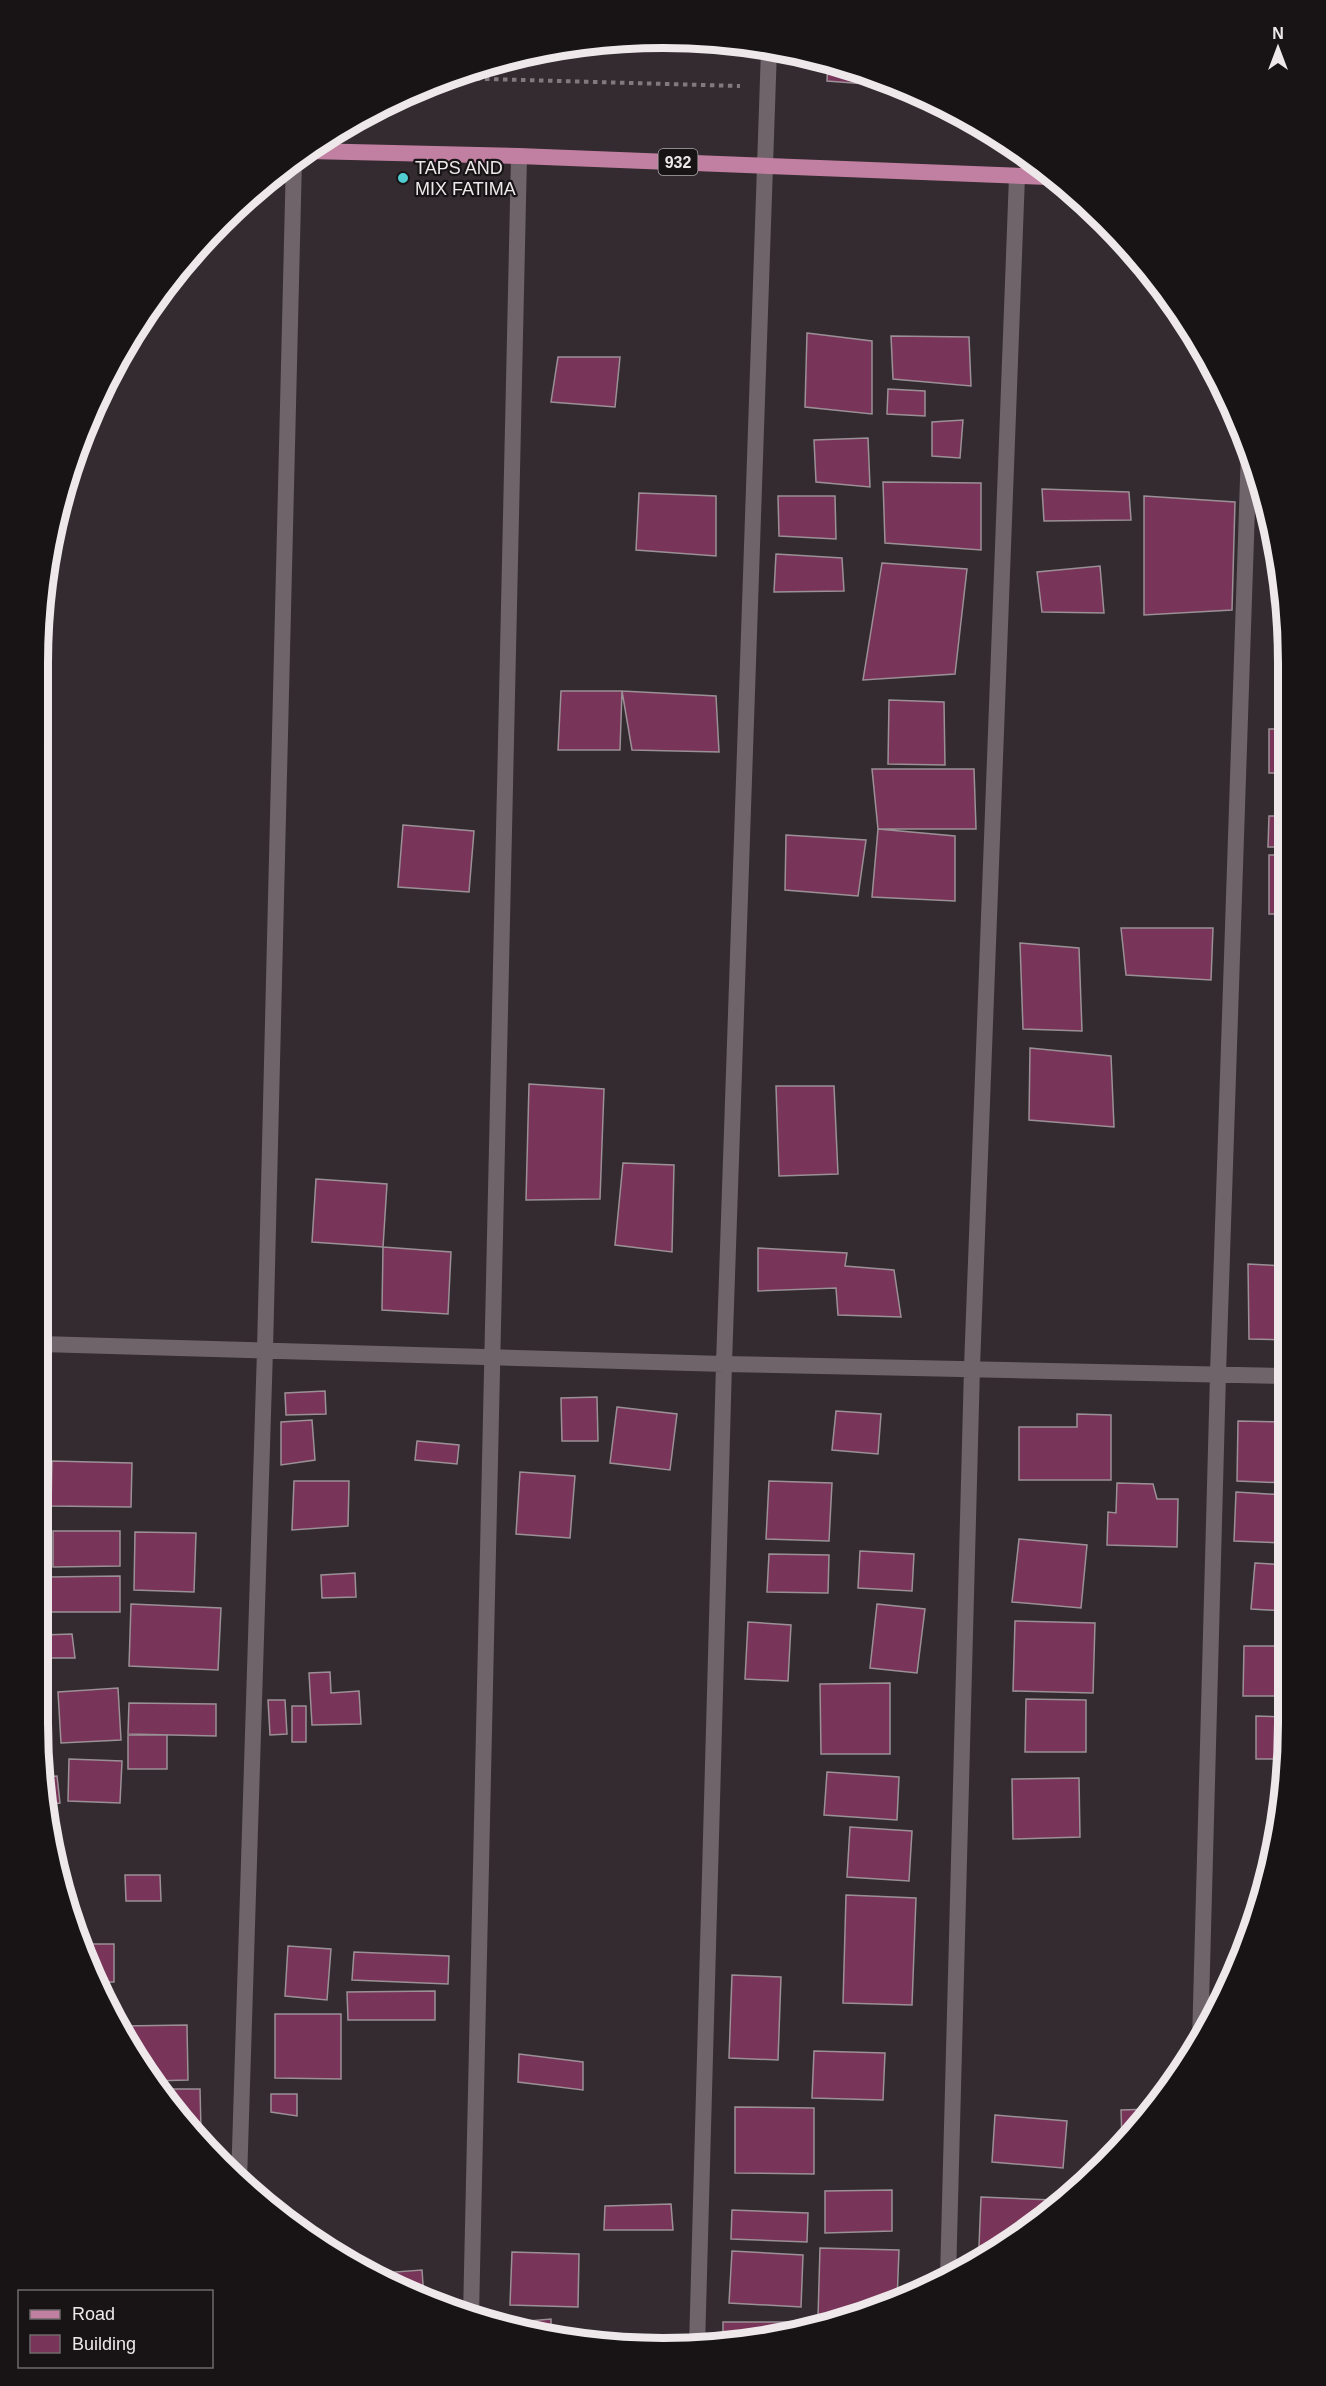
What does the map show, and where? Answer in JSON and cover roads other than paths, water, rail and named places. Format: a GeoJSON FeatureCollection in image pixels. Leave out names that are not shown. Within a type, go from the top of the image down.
{"type":"FeatureCollection","features":[{"type":"Feature","properties":{"kind":"main road","name":"932"},"geometry":{"type":"LineString","coordinates":[[322,151],[519,156],[1039,177]]}},
{"type":"Feature","properties":{"kind":"street"},"geometry":{"type":"LineString","coordinates":[[698,2337],[724,1364],[769,57]]}},
{"type":"Feature","properties":{"kind":"street"},"geometry":{"type":"LineString","coordinates":[[471,2307],[519,156]]}},
{"type":"Feature","properties":{"kind":"street"},"geometry":{"type":"LineString","coordinates":[[239,2168],[265,1350],[294,172]]}},
{"type":"Feature","properties":{"kind":"street"},"geometry":{"type":"LineString","coordinates":[[948,2268],[972,1367],[1017,176]]}},
{"type":"Feature","properties":{"kind":"street"},"geometry":{"type":"LineString","coordinates":[[1201,2022],[1218,1374],[1248,475]]}},
{"type":"Feature","properties":{"kind":"street"},"geometry":{"type":"LineString","coordinates":[[48,1344],[724,1364],[972,1367],[1278,1376]]}},
{"type":"Feature","properties":{"kind":"place","name":"TAPS AND MIX FATIMA"},"geometry":{"type":"Point","coordinates":[403,178]}}]}
